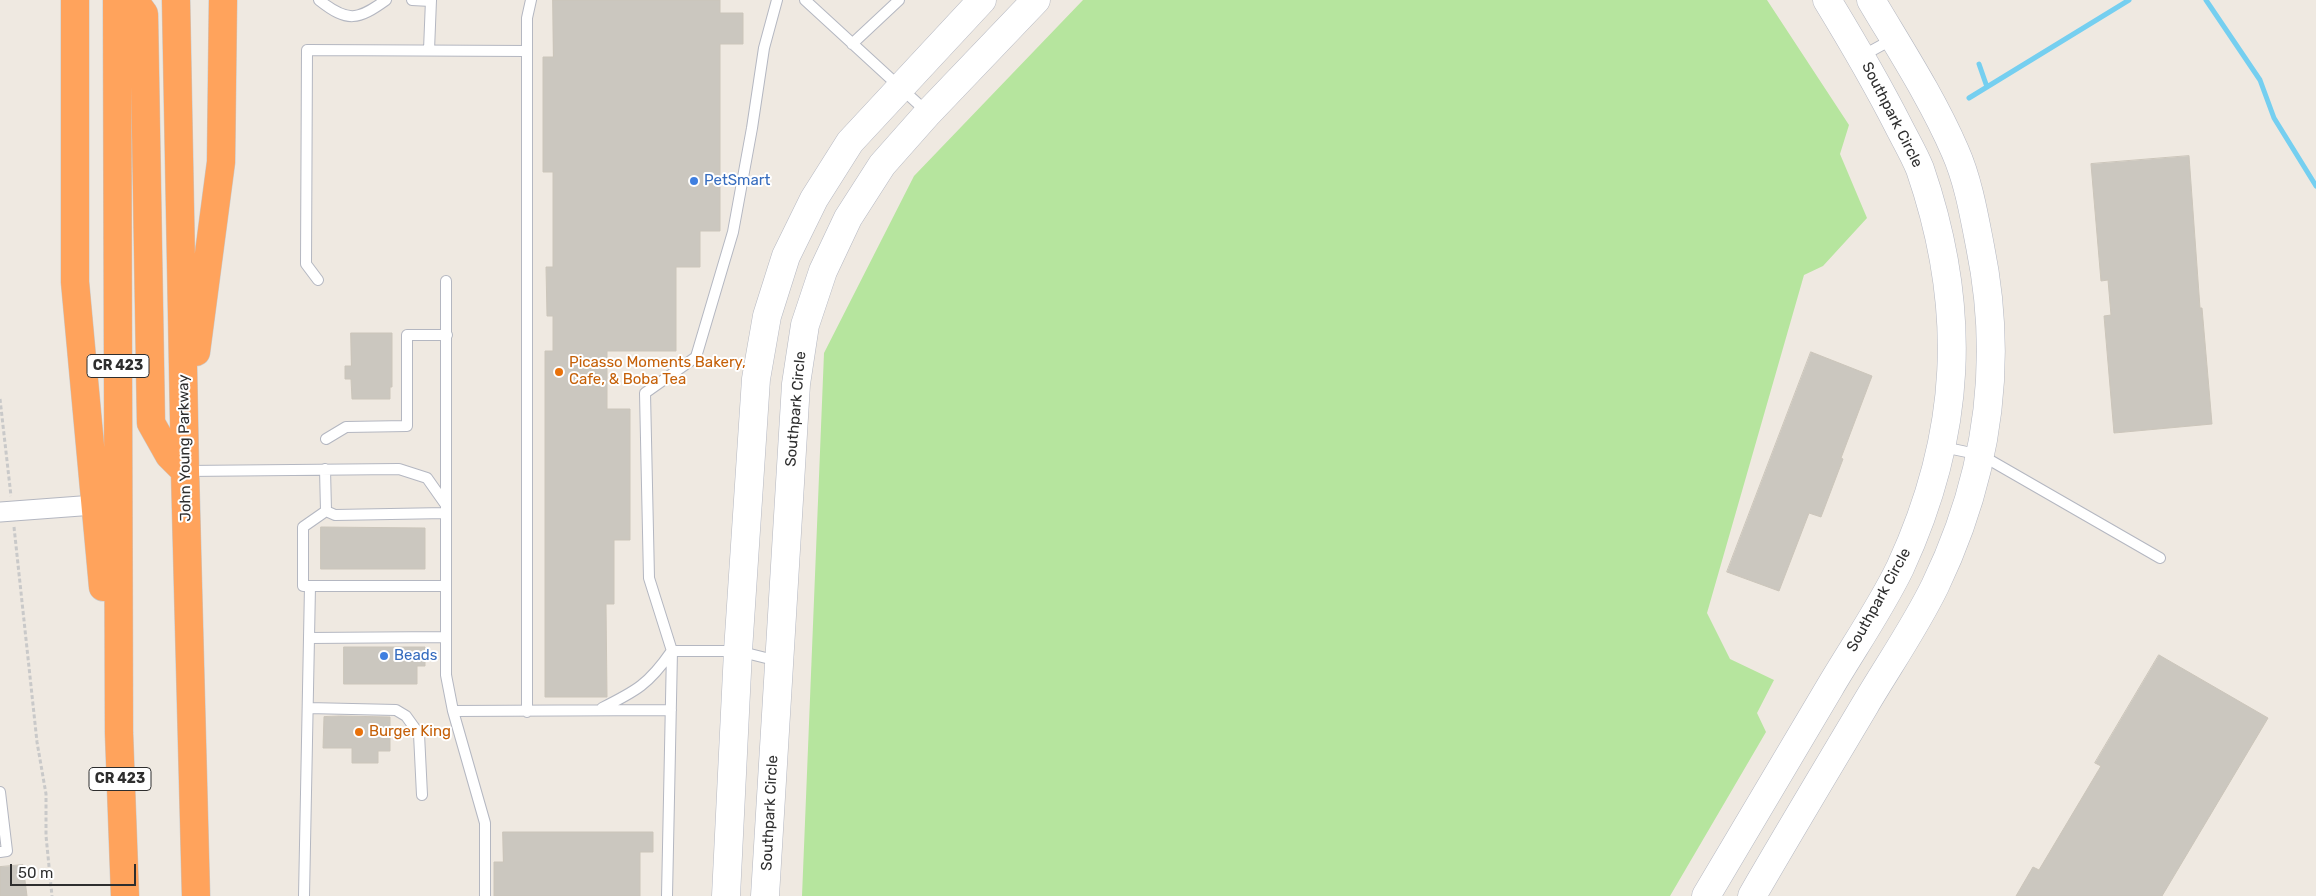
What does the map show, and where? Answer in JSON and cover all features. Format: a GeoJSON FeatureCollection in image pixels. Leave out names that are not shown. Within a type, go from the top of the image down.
{"type":"FeatureCollection","features":[{"type":"Feature","properties":{"kind":"highway"},"geometry":{"type":"LineString","coordinates":[[75,0],[75,282],[94,505],[119,733]]}},
{"type":"Feature","properties":{"kind":"highway","name":"CR 423"},"geometry":{"type":"LineString","coordinates":[[116,0],[119,733],[125,896]]}},
{"type":"Feature","properties":{"kind":"highway"},"geometry":{"type":"LineString","coordinates":[[134,0],[144,14],[151,423],[169,454],[185,471]]}},
{"type":"Feature","properties":{"kind":"highway","name":"John Young Parkway"},"geometry":{"type":"LineString","coordinates":[[176,0],[185,471],[196,896]]}},
{"type":"Feature","properties":{"kind":"highway"},"geometry":{"type":"LineString","coordinates":[[185,440],[221,162],[223,0]]}},
{"type":"Feature","properties":{"kind":"street"},"geometry":{"type":"LineString","coordinates":[[726,896],[738,651],[756,379],[767,316],[786,256],[814,199],[850,142],[899,87],[982,0]]}},
{"type":"Feature","properties":{"kind":"street","name":"Southpark Circle"},"geometry":{"type":"LineString","coordinates":[[765,896],[796,384],[805,325],[823,271],[848,218],[882,165],[928,113],[1036,0]]}},
{"type":"Feature","properties":{"kind":"street","name":"Southpark Circle"},"geometry":{"type":"LineString","coordinates":[[1706,896],[1899,569],[1927,502],[1943,447],[1950,390],[1952,336],[1948,287],[1937,227],[1919,167],[1862,56],[1826,0]]}},
{"type":"Feature","properties":{"kind":"street"},"geometry":{"type":"LineString","coordinates":[[1752,896],[1934,587],[1964,515],[1981,455],[1990,394],[1992,335],[1988,282],[1975,218],[1956,152],[1926,93],[1871,0]]}},
{"type":"Feature","properties":{"kind":"street"},"geometry":{"type":"LineString","coordinates":[[6,512],[94,505]]}},
{"type":"Feature","properties":{"kind":"lane"},"geometry":{"type":"LineString","coordinates":[[319,0],[341,15],[364,16],[386,0]]}},
{"type":"Feature","properties":{"kind":"lane"},"geometry":{"type":"LineString","coordinates":[[412,0],[432,0],[430,50]]}},
{"type":"Feature","properties":{"kind":"lane"},"geometry":{"type":"LineString","coordinates":[[526,712],[526,18],[531,0]]}},
{"type":"Feature","properties":{"kind":"lane"},"geometry":{"type":"LineString","coordinates":[[667,896],[672,651],[649,578],[645,393],[696,357],[733,232],[764,48],[777,0]]}},
{"type":"Feature","properties":{"kind":"lane"},"geometry":{"type":"LineString","coordinates":[[805,0],[928,113]]}},
{"type":"Feature","properties":{"kind":"lane"},"geometry":{"type":"LineString","coordinates":[[852,44],[899,0]]}},
{"type":"Feature","properties":{"kind":"lane"},"geometry":{"type":"LineString","coordinates":[[1862,56],[1894,39]]}},
{"type":"Feature","properties":{"kind":"lane"},"geometry":{"type":"LineString","coordinates":[[318,280],[306,264],[307,50],[526,51]]}},
{"type":"Feature","properties":{"kind":"lane"},"geometry":{"type":"LineString","coordinates":[[446,281],[446,675],[453,711],[485,823],[485,896]]}},
{"type":"Feature","properties":{"kind":"lane"},"geometry":{"type":"LineString","coordinates":[[326,439],[346,427],[407,426],[407,335],[447,335]]}},
{"type":"Feature","properties":{"kind":"lane"},"geometry":{"type":"LineString","coordinates":[[1943,447],[1981,455],[2160,558]]}},
{"type":"Feature","properties":{"kind":"lane"},"geometry":{"type":"LineString","coordinates":[[325,470],[326,511]]}},
{"type":"Feature","properties":{"kind":"lane"},"geometry":{"type":"LineString","coordinates":[[185,471],[400,470],[427,478],[446,509]]}},
{"type":"Feature","properties":{"kind":"lane"},"geometry":{"type":"LineString","coordinates":[[326,511],[335,515],[446,509]]}},
{"type":"Feature","properties":{"kind":"lane"},"geometry":{"type":"LineString","coordinates":[[326,511],[303,527],[303,586],[446,586]]}},
{"type":"Feature","properties":{"kind":"lane"},"geometry":{"type":"LineString","coordinates":[[304,896],[310,586]]}},
{"type":"Feature","properties":{"kind":"lane"},"geometry":{"type":"LineString","coordinates":[[309,638],[446,637]]}},
{"type":"Feature","properties":{"kind":"lane"},"geometry":{"type":"LineString","coordinates":[[672,651],[738,651],[779,661]]}},
{"type":"Feature","properties":{"kind":"lane"},"geometry":{"type":"LineString","coordinates":[[599,709],[638,690],[660,668],[672,651]]}},
{"type":"Feature","properties":{"kind":"lane"},"geometry":{"type":"LineString","coordinates":[[308,708],[396,710],[406,716],[418,734],[422,796]]}},
{"type":"Feature","properties":{"kind":"lane"},"geometry":{"type":"LineString","coordinates":[[453,711],[671,710]]}},
{"type":"Feature","properties":{"kind":"lane"},"geometry":{"type":"LineString","coordinates":[[0,792],[7,851],[0,852]]}},
{"type":"Feature","properties":{"kind":"path"},"geometry":{"type":"LineString","coordinates":[[0,399],[6,512],[37,742],[46,794],[46,836],[52,896]]}},
{"type":"Feature","properties":{"kind":"green space"},"geometry":{"type":"Polygon","coordinates":[[[1083,0],[1767,0],[1849,125],[1840,154],[1867,218],[1823,266],[1804,275],[1707,613],[1730,659],[1774,680],[1757,713],[1766,732],[1670,896],[802,896],[824,353],[914,176],[1083,0]]]}},
{"type":"Feature","properties":{"kind":"building"},"geometry":{"type":"Polygon","coordinates":[[[553,0],[720,0],[720,13],[743,13],[743,44],[720,44],[720,231],[700,231],[700,267],[676,267],[676,351],[607,351],[607,409],[630,409],[630,540],[614,540],[614,604],[606,604],[607,697],[545,697],[545,351],[553,351],[553,316],[547,316],[546,267],[553,267],[553,172],[543,172],[543,57],[553,57],[553,0]]]}},
{"type":"Feature","properties":{"kind":"building"},"geometry":{"type":"Polygon","coordinates":[[[2189,156],[2200,308],[2202,308],[2212,424],[2114,433],[2104,316],[2111,315],[2108,280],[2101,281],[2091,164],[2189,156]]]}},
{"type":"Feature","properties":{"kind":"building"},"geometry":{"type":"Polygon","coordinates":[[[351,333],[392,333],[392,387],[390,387],[390,399],[352,399],[351,379],[345,379],[345,366],[351,366],[351,333]]]}},
{"type":"Feature","properties":{"kind":"building"},"geometry":{"type":"Polygon","coordinates":[[[1811,352],[1872,376],[1821,517],[1809,513],[1779,591],[1727,572],[1811,352]]]}},
{"type":"Feature","properties":{"kind":"building"},"geometry":{"type":"Polygon","coordinates":[[[321,527],[425,528],[425,569],[321,569],[321,527]]]}},
{"type":"Feature","properties":{"kind":"building","name":"Beads"},"geometry":{"type":"Polygon","coordinates":[[[344,647],[425,647],[425,666],[417,666],[417,684],[344,684],[344,647]]]}},
{"type":"Feature","properties":{"kind":"building"},"geometry":{"type":"Polygon","coordinates":[[[2159,655],[2268,718],[2162,896],[2016,896],[2033,867],[2039,870],[2101,766],[2095,763],[2159,655]]]}},
{"type":"Feature","properties":{"kind":"building"},"geometry":{"type":"Polygon","coordinates":[[[324,717],[390,717],[390,751],[378,751],[378,763],[352,763],[352,748],[323,748],[324,717]]]}},
{"type":"Feature","properties":{"kind":"building"},"geometry":{"type":"Polygon","coordinates":[[[503,832],[653,832],[653,852],[640,852],[640,896],[494,896],[494,862],[503,862],[503,832]]]}},
{"type":"Feature","properties":{"kind":"building"},"geometry":{"type":"Polygon","coordinates":[[[23,865],[27,896],[0,896],[0,867],[23,865]]]}},
{"type":"Feature","properties":{"kind":"waterway"},"geometry":{"type":"LineString","coordinates":[[1969,98],[2129,0]]}},
{"type":"Feature","properties":{"kind":"waterway"},"geometry":{"type":"LineString","coordinates":[[2206,0],[2260,80],[2274,118],[2316,186]]}},
{"type":"Feature","properties":{"kind":"waterway"},"geometry":{"type":"LineString","coordinates":[[1979,64],[1987,87]]}},
{"type":"Feature","properties":{"kind":"place","name":"PetSmart"},"geometry":{"type":"Point","coordinates":[694,181]}},
{"type":"Feature","properties":{"kind":"place","name":"Picasso Moments Bakery, Cafe, & Boba Tea"},"geometry":{"type":"Point","coordinates":[559,372]}},
{"type":"Feature","properties":{"kind":"place","name":"Beads"},"geometry":{"type":"Point","coordinates":[384,656]}},
{"type":"Feature","properties":{"kind":"place","name":"Burger King"},"geometry":{"type":"Point","coordinates":[359,732]}}]}
